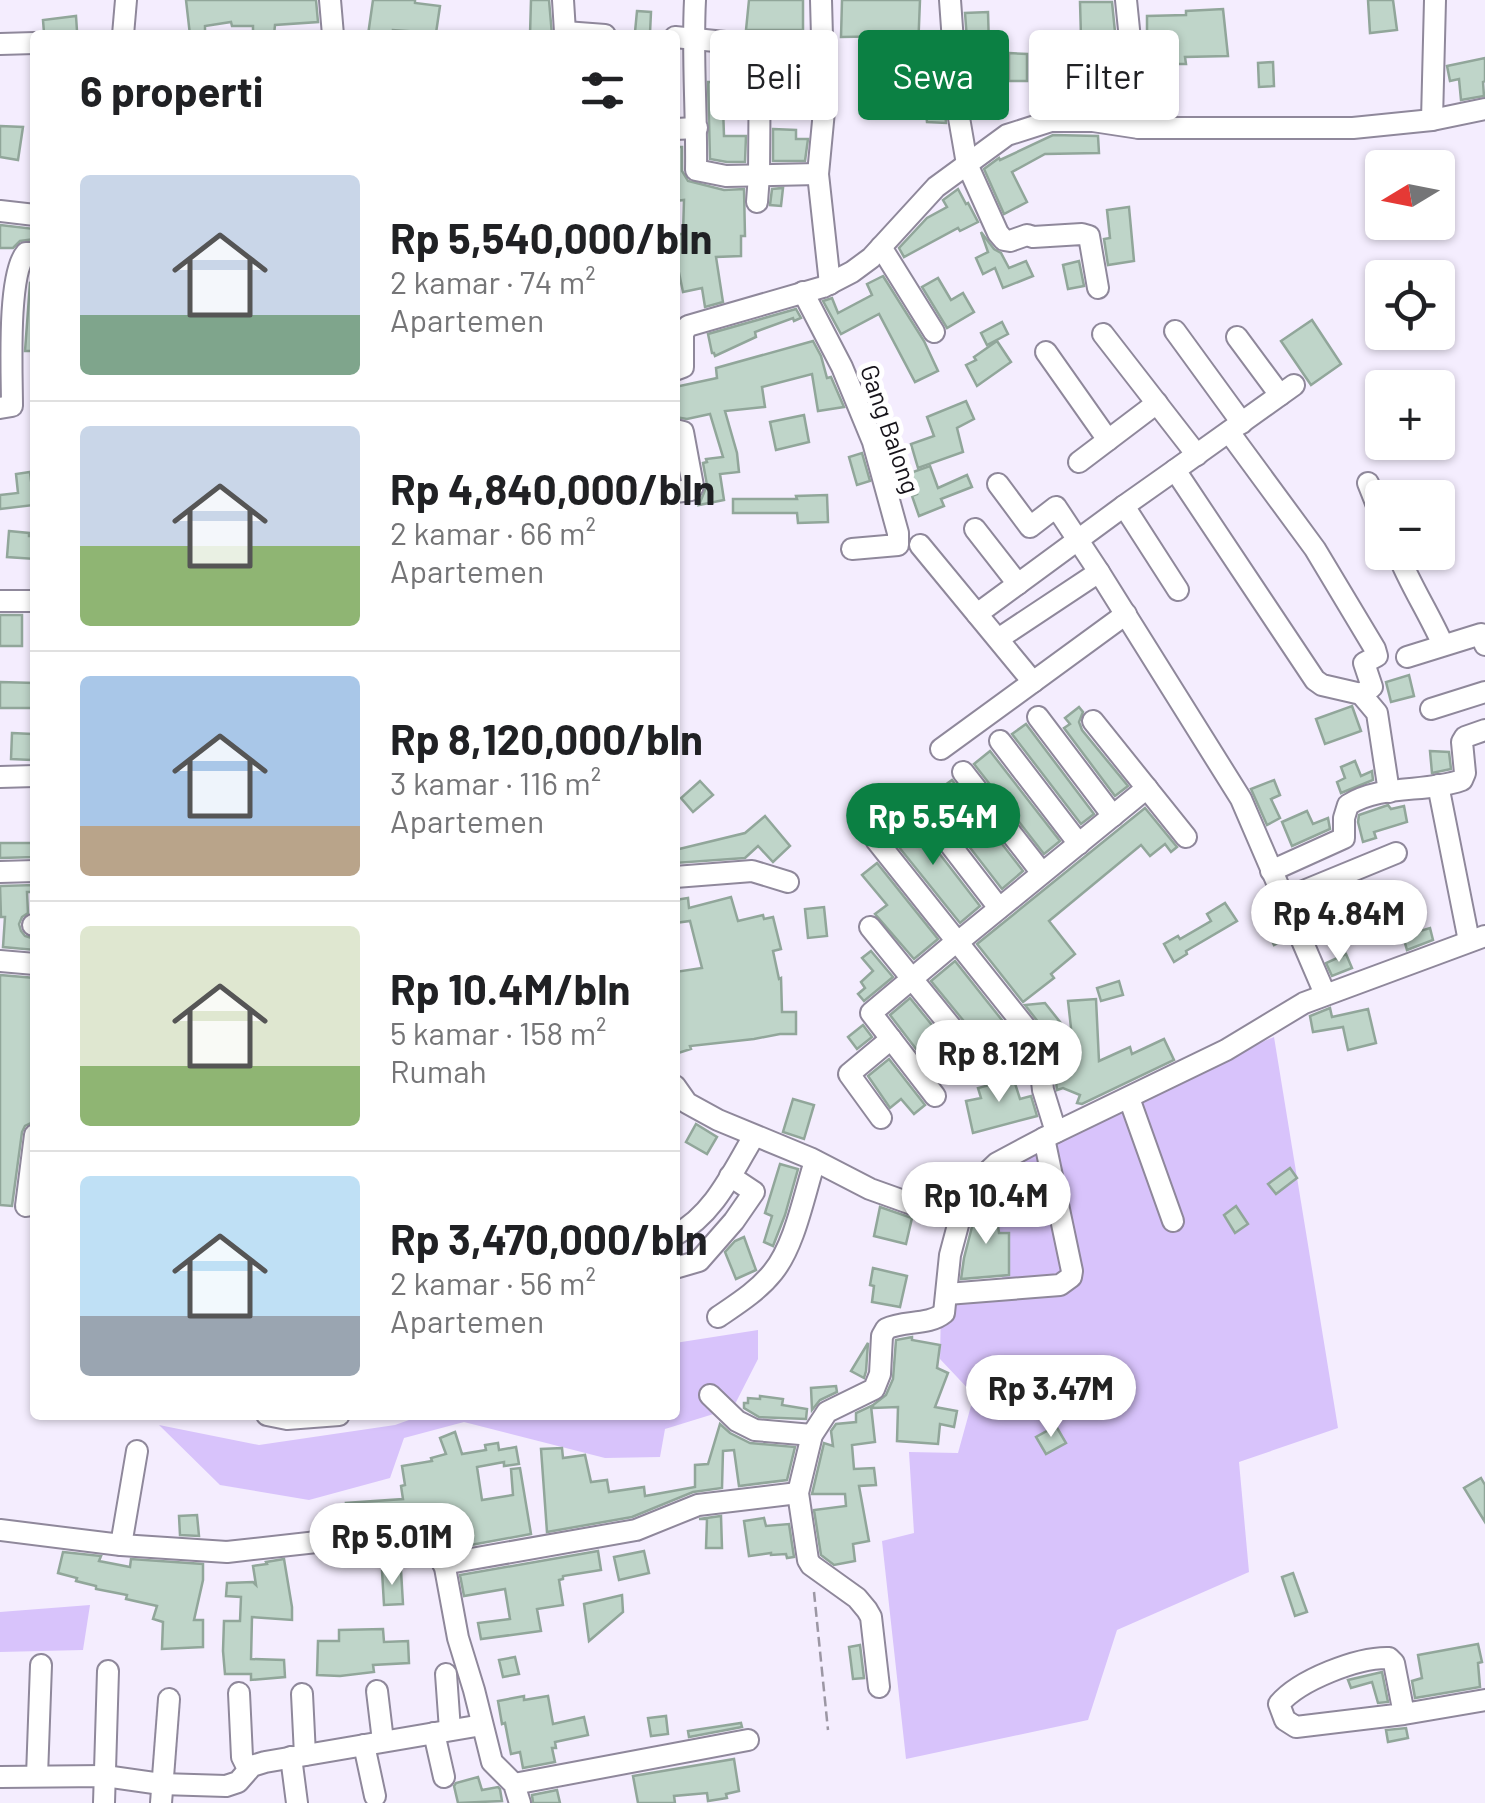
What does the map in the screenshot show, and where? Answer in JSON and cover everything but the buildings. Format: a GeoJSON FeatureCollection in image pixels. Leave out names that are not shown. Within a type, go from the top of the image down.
{"type":"FeatureCollection","features":[{"type":"Feature","properties":{"kind":"street"},"geometry":{"type":"LineString","coordinates":[[123,30],[126,0]]}},
{"type":"Feature","properties":{"kind":"street"},"geometry":{"type":"LineString","coordinates":[[330,0],[333,30]]}},
{"type":"Feature","properties":{"kind":"street"},"geometry":{"type":"LineString","coordinates":[[564,0],[566,30]]}},
{"type":"Feature","properties":{"kind":"street"},"geometry":{"type":"LineString","coordinates":[[695,0],[684,38],[697,128],[696,170],[726,176],[818,174]]}},
{"type":"Feature","properties":{"kind":"street"},"geometry":{"type":"LineString","coordinates":[[821,0],[822,30]]}},
{"type":"Feature","properties":{"kind":"street"},"geometry":{"type":"LineString","coordinates":[[950,0],[954,75],[966,164],[998,233],[1010,241],[1026,234],[1088,236],[1098,288]]}},
{"type":"Feature","properties":{"kind":"street"},"geometry":{"type":"LineString","coordinates":[[1126,0],[1139,128]]}},
{"type":"Feature","properties":{"kind":"street"},"geometry":{"type":"LineString","coordinates":[[1432,120],[1435,0]]}},
{"type":"Feature","properties":{"kind":"street"},"geometry":{"type":"LineString","coordinates":[[684,38],[710,41]]}},
{"type":"Feature","properties":{"kind":"street"},"geometry":{"type":"LineString","coordinates":[[0,44],[30,43]]}},
{"type":"Feature","properties":{"kind":"street"},"geometry":{"type":"LineString","coordinates":[[680,368],[682,333],[688,326],[830,284],[852,272],[936,187],[966,164],[1007,135],[1050,121],[1093,120],[1139,128],[1354,128],[1485,110]]}},
{"type":"Feature","properties":{"kind":"street"},"geometry":{"type":"LineString","coordinates":[[756,202],[759,120]]}},
{"type":"Feature","properties":{"kind":"street"},"geometry":{"type":"LineString","coordinates":[[823,120],[818,174],[830,284]]}},
{"type":"Feature","properties":{"kind":"street"},"geometry":{"type":"LineString","coordinates":[[680,129],[697,128]]}},
{"type":"Feature","properties":{"kind":"street"},"geometry":{"type":"LineString","coordinates":[[0,210],[30,214]]}},
{"type":"Feature","properties":{"kind":"street"},"geometry":{"type":"LineString","coordinates":[[881,246],[934,332]]}},
{"type":"Feature","properties":{"kind":"street"},"geometry":{"type":"LineString","coordinates":[[0,408],[12,406],[12,318],[18,262],[30,254]]}},
{"type":"Feature","properties":{"kind":"street","name":"Gang Balong"},"geometry":{"type":"LineString","coordinates":[[803,292],[842,366],[873,442],[898,533],[898,545],[852,549]]}},
{"type":"Feature","properties":{"kind":"street"},"geometry":{"type":"LineString","coordinates":[[1175,331],[1375,649],[1378,656],[1364,663],[1372,687],[1361,694]]}},
{"type":"Feature","properties":{"kind":"street"},"geometry":{"type":"LineString","coordinates":[[1103,334],[1197,455]]}},
{"type":"Feature","properties":{"kind":"street"},"geometry":{"type":"LineString","coordinates":[[976,614],[1288,390],[1236,337]]}},
{"type":"Feature","properties":{"kind":"street"},"geometry":{"type":"LineString","coordinates":[[1046,352],[1108,440]]}},
{"type":"Feature","properties":{"kind":"street"},"geometry":{"type":"LineString","coordinates":[[1078,462],[1157,403]]}},
{"type":"Feature","properties":{"kind":"street"},"geometry":{"type":"LineString","coordinates":[[680,431],[684,432],[693,486],[680,491]]}},
{"type":"Feature","properties":{"kind":"street"},"geometry":{"type":"LineString","coordinates":[[1175,470],[1314,680],[1361,694],[1377,713],[1388,792]]}},
{"type":"Feature","properties":{"kind":"street"},"geometry":{"type":"LineString","coordinates":[[998,484],[1030,527],[1056,507],[1100,572],[1241,799],[1324,994]]}},
{"type":"Feature","properties":{"kind":"street"},"geometry":{"type":"LineString","coordinates":[[1124,506],[1178,590]]}},
{"type":"Feature","properties":{"kind":"street"},"geometry":{"type":"LineString","coordinates":[[975,528],[1018,584]]}},
{"type":"Feature","properties":{"kind":"street"},"geometry":{"type":"LineString","coordinates":[[920,545],[1033,682]]}},
{"type":"Feature","properties":{"kind":"street"},"geometry":{"type":"LineString","coordinates":[[1404,570],[1442,645]]}},
{"type":"Feature","properties":{"kind":"street"},"geometry":{"type":"LineString","coordinates":[[1004,635],[1100,572]]}},
{"type":"Feature","properties":{"kind":"street"},"geometry":{"type":"LineString","coordinates":[[0,601],[30,601]]}},
{"type":"Feature","properties":{"kind":"street"},"geometry":{"type":"LineString","coordinates":[[941,749],[1126,614]]}},
{"type":"Feature","properties":{"kind":"street"},"geometry":{"type":"LineString","coordinates":[[1407,657],[1442,645],[1484,638]]}},
{"type":"Feature","properties":{"kind":"street"},"geometry":{"type":"LineString","coordinates":[[1431,709],[1485,692]]}},
{"type":"Feature","properties":{"kind":"street"},"geometry":{"type":"LineString","coordinates":[[1038,717],[1113,816]]}},
{"type":"Feature","properties":{"kind":"street"},"geometry":{"type":"LineString","coordinates":[[1093,721],[1186,837]]}},
{"type":"Feature","properties":{"kind":"street"},"geometry":{"type":"LineString","coordinates":[[1271,870],[1344,838],[1344,818],[1348,806],[1356,800],[1462,780],[1466,773],[1462,742],[1466,737],[1484,737]]}},
{"type":"Feature","properties":{"kind":"street"},"geometry":{"type":"LineString","coordinates":[[1000,742],[1078,844]]}},
{"type":"Feature","properties":{"kind":"street"},"geometry":{"type":"LineString","coordinates":[[963,772],[1042,874]]}},
{"type":"Feature","properties":{"kind":"street"},"geometry":{"type":"LineString","coordinates":[[0,777],[30,776]]}},
{"type":"Feature","properties":{"kind":"street"},"geometry":{"type":"LineString","coordinates":[[879,1687],[867,1610],[808,1560],[798,1493],[812,1436],[826,1412],[874,1389],[886,1328],[936,1319],[944,1312],[950,1256],[962,1210],[978,1181],[997,1163],[1226,1050],[1324,994],[1477,938],[1438,785]]}},
{"type":"Feature","properties":{"kind":"street"},"geometry":{"type":"LineString","coordinates":[[935,1096],[871,1013],[1147,788]]}},
{"type":"Feature","properties":{"kind":"street"},"geometry":{"type":"LineString","coordinates":[[918,803],[999,908]]}},
{"type":"Feature","properties":{"kind":"street"},"geometry":{"type":"LineString","coordinates":[[876,840],[1030,1034],[1039,1055],[1071,1277],[1060,1285],[946,1294]]}},
{"type":"Feature","properties":{"kind":"street"},"geometry":{"type":"LineString","coordinates":[[1284,900],[1396,853]]}},
{"type":"Feature","properties":{"kind":"street"},"geometry":{"type":"LineString","coordinates":[[680,877],[752,870],[788,882]]}},
{"type":"Feature","properties":{"kind":"street"},"geometry":{"type":"LineString","coordinates":[[0,872],[30,871]]}},
{"type":"Feature","properties":{"kind":"street"},"geometry":{"type":"LineString","coordinates":[[870,927],[982,1065]]}},
{"type":"Feature","properties":{"kind":"street"},"geometry":{"type":"LineString","coordinates":[[0,961],[30,964]]}},
{"type":"Feature","properties":{"kind":"street"},"geometry":{"type":"LineString","coordinates":[[881,1118],[849,1074],[891,1039]]}},
{"type":"Feature","properties":{"kind":"street"},"geometry":{"type":"LineString","coordinates":[[1129,1098],[1174,1222]]}},
{"type":"Feature","properties":{"kind":"street"},"geometry":{"type":"LineString","coordinates":[[680,1099],[718,1120],[870,1189],[912,1204],[962,1210]]}},
{"type":"Feature","properties":{"kind":"street"},"geometry":{"type":"LineString","coordinates":[[680,1232],[714,1203],[754,1136]]}},
{"type":"Feature","properties":{"kind":"street"},"geometry":{"type":"LineString","coordinates":[[718,1317],[750,1295],[775,1270],[790,1238],[815,1161]]}},
{"type":"Feature","properties":{"kind":"street"},"geometry":{"type":"LineString","coordinates":[[26,1206],[30,1174]]}},
{"type":"Feature","properties":{"kind":"street"},"geometry":{"type":"LineString","coordinates":[[680,1267],[699,1261],[754,1192],[730,1176]]}},
{"type":"Feature","properties":{"kind":"street"},"geometry":{"type":"LineString","coordinates":[[710,1395],[737,1421],[756,1430],[812,1436]]}},
{"type":"Feature","properties":{"kind":"street"},"geometry":{"type":"LineString","coordinates":[[121,1545],[136,1451]]}},
{"type":"Feature","properties":{"kind":"street"},"geometry":{"type":"LineString","coordinates":[[443,1564],[636,1530],[698,1505],[798,1493]]}},
{"type":"Feature","properties":{"kind":"street"},"geometry":{"type":"LineString","coordinates":[[0,1530],[121,1545],[227,1552],[344,1539],[435,1537],[442,1546],[458,1638],[492,1762],[517,1794],[748,1740]]}},
{"type":"Feature","properties":{"kind":"street"},"geometry":{"type":"LineString","coordinates":[[1404,1714],[1394,1663],[1388,1658],[1329,1673],[1287,1694],[1279,1704],[1285,1720],[1296,1728],[1404,1714],[1485,1700]]}},
{"type":"Feature","properties":{"kind":"street"},"geometry":{"type":"LineString","coordinates":[[37,1776],[41,1665]]}},
{"type":"Feature","properties":{"kind":"street"},"geometry":{"type":"LineString","coordinates":[[104,1803],[108,1671]]}},
{"type":"Feature","properties":{"kind":"street"},"geometry":{"type":"LineString","coordinates":[[444,1777],[446,1674]]}},
{"type":"Feature","properties":{"kind":"street"},"geometry":{"type":"LineString","coordinates":[[375,1796],[376,1691]]}},
{"type":"Feature","properties":{"kind":"street"},"geometry":{"type":"LineString","coordinates":[[238,1786],[242,1757],[239,1693]]}},
{"type":"Feature","properties":{"kind":"street"},"geometry":{"type":"LineString","coordinates":[[296,1803],[302,1694]]}},
{"type":"Feature","properties":{"kind":"street"},"geometry":{"type":"LineString","coordinates":[[161,1793],[169,1699]]}},
{"type":"Feature","properties":{"kind":"street"},"geometry":{"type":"LineString","coordinates":[[0,1777],[105,1776],[161,1793],[238,1786],[259,1763],[482,1725]]}},
{"type":"Feature","properties":{"kind":"path"},"geometry":{"type":"LineString","coordinates":[[812,1566],[828,1730]]}},
{"type":"Feature","properties":{"kind":"shaded area"},"geometry":{"type":"Polygon","coordinates":[[[1274,1037],[1338,1428],[1239,1462],[1249,1572],[1117,1630],[1088,1720],[906,1759],[882,1541],[914,1533],[909,1452],[958,1453],[974,1395],[940,1359],[941,1304],[1003,1287],[991,1154],[1274,1037]]]}},
{"type":"Feature","properties":{"kind":"shaded area"},"geometry":{"type":"Polygon","coordinates":[[[758,1330],[758,1359],[733,1408],[665,1429],[660,1457],[605,1458],[464,1422],[404,1438],[390,1478],[309,1500],[220,1485],[159,1425],[259,1445],[409,1420],[680,1420],[680,1342],[758,1330]]]}},
{"type":"Feature","properties":{"kind":"shaded area"},"geometry":{"type":"Polygon","coordinates":[[[90,1605],[83,1650],[0,1652],[0,1612],[90,1605]]]}}]}
